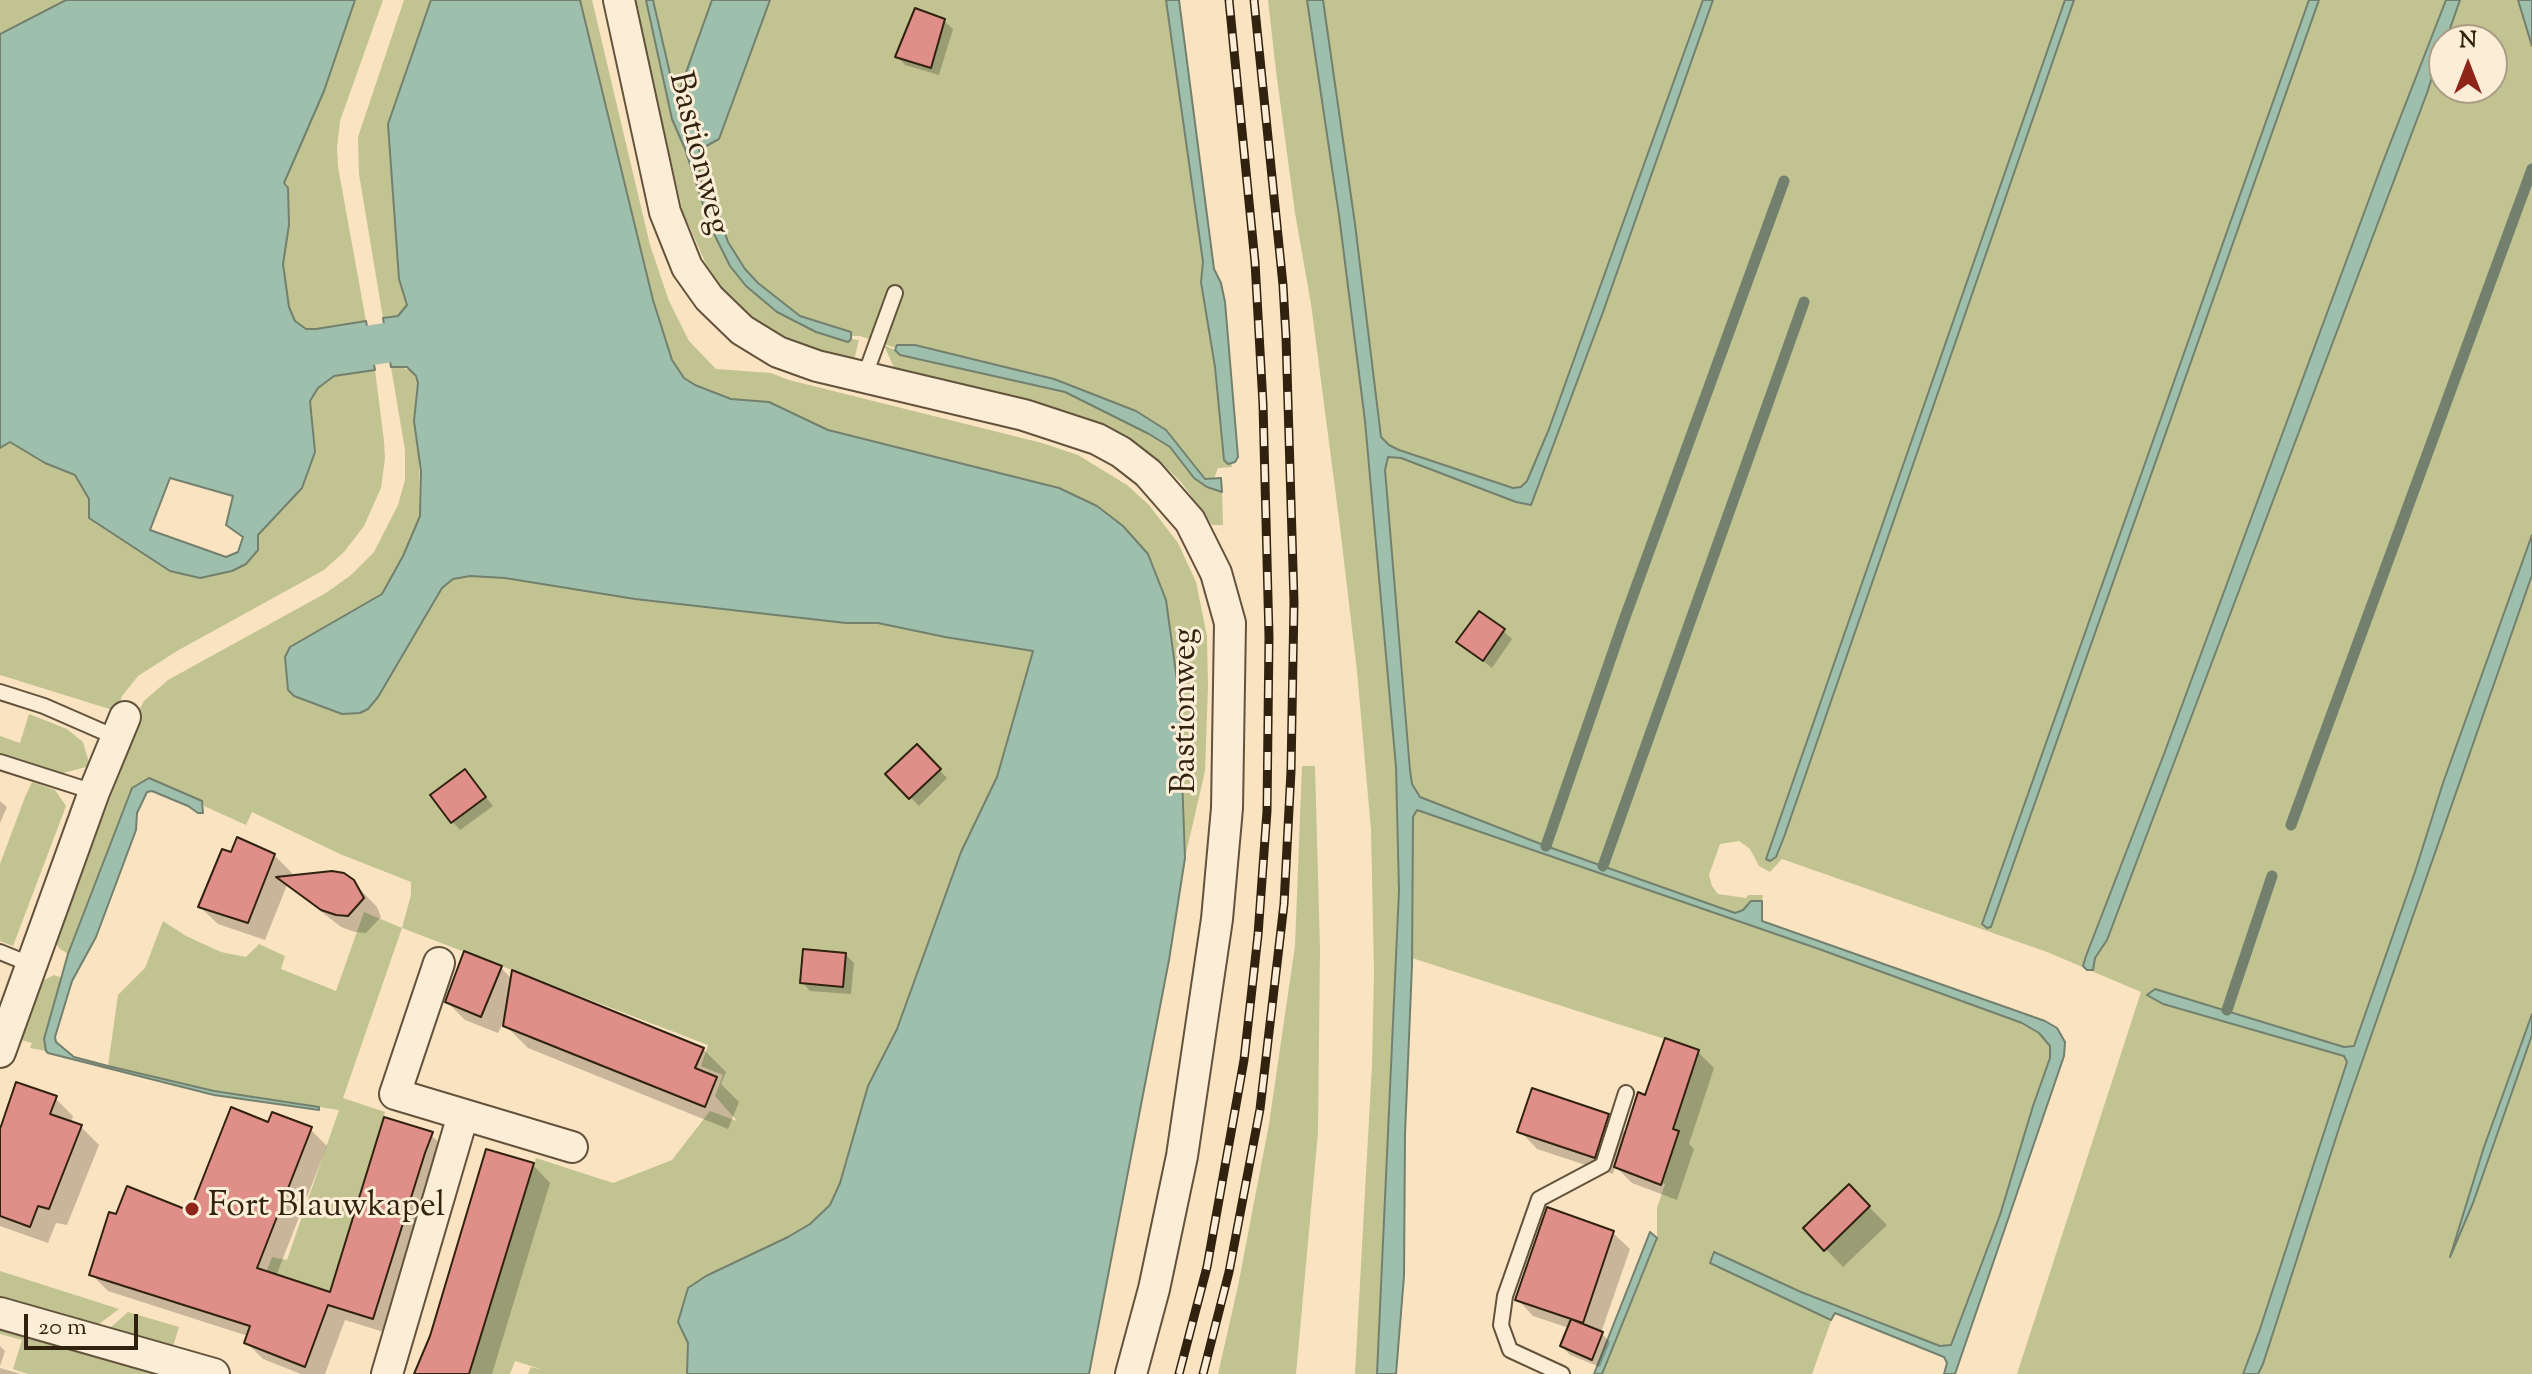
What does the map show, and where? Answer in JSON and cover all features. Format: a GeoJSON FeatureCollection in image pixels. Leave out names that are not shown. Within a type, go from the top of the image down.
{"type":"FeatureCollection","features":[{"type":"Feature","properties":{"kind":"street","name":"Bastionweg"},"geometry":{"type":"LineString","coordinates":[[619,0],[665,212],[687,267],[709,298],[742,330],[778,352],[817,366],[1024,415],[1097,439],[1121,452],[1148,473],[1190,521],[1216,573],[1230,623],[1227,808],[1217,919],[1182,1156],[1154,1289],[1131,1374]]}},
{"type":"Feature","properties":{"kind":"street"},"geometry":{"type":"LineString","coordinates":[[0,1052],[120,727]]}},
{"type":"Feature","properties":{"kind":"street"},"geometry":{"type":"LineString","coordinates":[[439,963],[395,1094],[572,1147]]}},
{"type":"Feature","properties":{"kind":"street"},"geometry":{"type":"LineString","coordinates":[[387,1374],[463,1115]]}},
{"type":"Feature","properties":{"kind":"street"},"geometry":{"type":"LineString","coordinates":[[0,1313],[172,1368],[214,1374]]}},
{"type":"Feature","properties":{"kind":"lane"},"geometry":{"type":"LineString","coordinates":[[864,378],[895,293]]}},
{"type":"Feature","properties":{"kind":"lane"},"geometry":{"type":"LineString","coordinates":[[0,692],[120,727]]}},
{"type":"Feature","properties":{"kind":"lane"},"geometry":{"type":"LineString","coordinates":[[0,762],[94,792]]}},
{"type":"Feature","properties":{"kind":"lane"},"geometry":{"type":"LineString","coordinates":[[0,952],[32,965]]}},
{"type":"Feature","properties":{"kind":"lane"},"geometry":{"type":"LineString","coordinates":[[1562,1374],[1510,1350],[1501,1325],[1505,1296],[1539,1199],[1603,1165],[1626,1093]]}},
{"type":"Feature","properties":{"kind":"green space"},"geometry":{"type":"Polygon","coordinates":[[[0,0],[66,0],[0,34],[0,0]]]}},
{"type":"Feature","properties":{"kind":"green space"},"geometry":{"type":"Polygon","coordinates":[[[355,0],[383,0],[340,121],[337,148],[366,321],[306,329],[295,321],[289,307],[283,264],[289,225],[289,188],[284,184],[324,91],[355,0]]]}},
{"type":"Feature","properties":{"kind":"green space"},"geometry":{"type":"Polygon","coordinates":[[[404,0],[431,0],[388,124],[399,279],[407,305],[398,316],[383,318],[359,174],[358,137],[404,0]]]}},
{"type":"Feature","properties":{"kind":"green space"},"geometry":{"type":"Polygon","coordinates":[[[580,0],[592,0],[650,245],[669,301],[689,341],[716,369],[771,373],[1078,455],[1127,485],[1149,505],[1178,543],[1196,582],[1207,636],[1205,771],[1185,858],[1179,695],[1166,600],[1148,554],[828,430],[769,402],[731,399],[684,378],[672,360],[653,300],[580,0]]]}},
{"type":"Feature","properties":{"kind":"green space"},"geometry":{"type":"Polygon","coordinates":[[[633,0],[646,0],[672,119],[710,226],[730,266],[746,286],[798,324],[833,338],[859,340],[854,360],[787,339],[754,319],[724,291],[706,264],[683,212],[633,0]]]}},
{"type":"Feature","properties":{"kind":"green space"},"geometry":{"type":"Polygon","coordinates":[[[653,0],[712,0],[679,92],[674,91],[653,0]]]}},
{"type":"Feature","properties":{"kind":"green space"},"geometry":{"type":"Polygon","coordinates":[[[748,0],[1171,0],[1221,354],[1232,467],[1218,468],[1212,484],[1195,476],[1169,442],[1065,389],[896,348],[798,319],[755,290],[711,225],[691,151],[748,0]]]}},
{"type":"Feature","properties":{"kind":"green space"},"geometry":{"type":"Polygon","coordinates":[[[1268,0],[1307,0],[1365,421],[1396,767],[1399,891],[1377,1374],[1355,1374],[1372,1065],[1371,830],[1339,519],[1268,0]]]}},
{"type":"Feature","properties":{"kind":"green space"},"geometry":{"type":"Polygon","coordinates":[[[1323,0],[1703,0],[1549,429],[1527,481],[1521,487],[1500,485],[1399,450],[1381,437],[1323,0]]]}},
{"type":"Feature","properties":{"kind":"green space"},"geometry":{"type":"Polygon","coordinates":[[[1713,0],[2065,0],[1766,858],[1784,837],[2074,0],[2309,0],[1982,924],[1991,927],[2319,0],[2446,0],[2437,24],[2428,24],[2428,46],[2086,956],[2095,958],[2107,940],[2428,89],[2428,104],[2508,104],[2508,24],[2452,24],[2460,0],[2518,0],[2532,46],[2532,535],[2443,783],[2354,1046],[2344,1047],[2192,1001],[2163,1005],[2344,1056],[2347,1062],[2243,1374],[2017,1374],[2141,992],[2047,952],[1782,859],[1770,872],[1759,866],[1750,849],[1739,841],[1720,844],[1709,875],[1718,894],[1746,898],[1748,895],[1763,895],[1762,901],[1751,901],[1735,913],[1546,846],[1420,797],[1412,783],[1385,470],[1389,456],[1531,505],[1713,0]]]}},
{"type":"Feature","properties":{"kind":"green space"},"geometry":{"type":"Polygon","coordinates":[[[884,345],[900,355],[1065,392],[1149,434],[1170,447],[1194,478],[1222,492],[1223,525],[1212,525],[1181,482],[1157,459],[1102,424],[1054,408],[895,370],[884,345]]]}},
{"type":"Feature","properties":{"kind":"green space"},"geometry":{"type":"Polygon","coordinates":[[[391,367],[412,371],[418,383],[420,516],[382,594],[290,647],[285,657],[288,690],[294,696],[342,714],[368,709],[442,588],[453,579],[470,576],[505,578],[635,599],[846,623],[878,623],[1034,651],[997,777],[961,852],[897,1029],[868,1086],[840,1183],[830,1205],[810,1224],[788,1237],[706,1275],[688,1288],[678,1322],[688,1343],[687,1374],[528,1374],[531,1367],[544,1370],[515,1361],[510,1374],[469,1374],[536,1158],[613,1183],[672,1160],[710,1111],[737,1121],[715,1096],[723,1075],[701,1066],[708,1045],[402,928],[411,895],[411,882],[340,854],[252,812],[246,825],[204,806],[202,801],[149,779],[132,788],[68,954],[55,941],[140,721],[135,718],[144,701],[168,680],[326,593],[351,575],[374,552],[398,505],[405,480],[405,450],[391,367]]]}},
{"type":"Feature","properties":{"kind":"green space"},"geometry":{"type":"Polygon","coordinates":[[[375,370],[385,458],[381,488],[364,526],[344,552],[324,570],[177,651],[138,676],[122,696],[116,711],[0,675],[0,448],[10,442],[45,463],[75,475],[89,499],[200,578],[232,571],[246,564],[258,551],[258,535],[302,488],[315,452],[310,401],[318,388],[334,376],[375,370]]]}},
{"type":"Feature","properties":{"kind":"green space"},"geometry":{"type":"Polygon","coordinates":[[[2532,575],[2532,1374],[2258,1374],[2341,1122],[2532,575]]]}},
{"type":"Feature","properties":{"kind":"green space"},"geometry":{"type":"Polygon","coordinates":[[[29,714],[67,729],[83,742],[90,766],[63,773],[0,755],[0,736],[20,743],[29,714]]]}},
{"type":"Feature","properties":{"kind":"green space"},"geometry":{"type":"Polygon","coordinates":[[[1302,766],[1315,766],[1320,949],[1318,1132],[1296,1374],[1218,1374],[1269,1124],[1295,946],[1302,766]]]}},
{"type":"Feature","properties":{"kind":"green space"},"geometry":{"type":"Polygon","coordinates":[[[32,782],[55,790],[66,806],[13,946],[0,941],[0,864],[32,782]]]}},
{"type":"Feature","properties":{"kind":"green space"},"geometry":{"type":"Polygon","coordinates":[[[1417,809],[1819,949],[2022,1023],[2039,1033],[2050,1046],[2050,1058],[2000,1215],[1951,1345],[1940,1346],[1851,1310],[1834,1313],[1812,1374],[1602,1374],[1657,1238],[1657,1208],[1665,1184],[1662,1183],[1679,1132],[1673,1129],[1699,1050],[1412,958],[1413,816],[1417,809]]]}},
{"type":"Feature","properties":{"kind":"green space"},"geometry":{"type":"Polygon","coordinates":[[[364,912],[402,928],[343,1098],[385,1112],[326,1304],[262,1284],[272,1257],[287,1260],[339,1110],[214,1091],[108,1066],[118,995],[145,968],[163,921],[221,952],[246,957],[259,944],[285,956],[281,969],[336,991],[364,912]]]}},
{"type":"Feature","properties":{"kind":"green space"},"geometry":{"type":"Polygon","coordinates":[[[54,975],[62,978],[44,1039],[46,1051],[30,1048],[32,1043],[18,1039],[40,982],[54,975]]]}},
{"type":"Feature","properties":{"kind":"green space"},"geometry":{"type":"Polygon","coordinates":[[[0,1271],[119,1309],[99,1324],[0,1298],[0,1271]]]}},
{"type":"Feature","properties":{"kind":"green space"},"geometry":{"type":"Polygon","coordinates":[[[128,1312],[179,1327],[173,1346],[110,1328],[128,1312]]]}},
{"type":"Feature","properties":{"kind":"green space"},"geometry":{"type":"Polygon","coordinates":[[[0,1326],[151,1369],[153,1374],[28,1374],[13,1369],[22,1340],[0,1334],[0,1326]]]}},
{"type":"Feature","properties":{"kind":"shaded area"},"geometry":{"type":"Polygon","coordinates":[[[66,0],[355,0],[324,91],[284,183],[288,188],[289,225],[283,264],[289,307],[295,321],[306,329],[316,329],[366,321],[375,370],[334,376],[318,388],[310,401],[315,452],[302,488],[258,535],[258,550],[246,564],[232,571],[200,578],[170,571],[89,518],[89,499],[75,475],[45,463],[10,442],[0,448],[0,34],[66,0]],[[170,478],[150,530],[226,557],[238,552],[243,537],[226,525],[233,496],[170,478]]]}},
{"type":"Feature","properties":{"kind":"shaded area"},"geometry":{"type":"Polygon","coordinates":[[[431,0],[580,0],[653,300],[672,360],[684,378],[731,399],[769,402],[828,430],[1059,488],[1097,506],[1123,526],[1148,554],[1166,600],[1179,695],[1185,858],[1169,960],[1089,1374],[687,1374],[688,1343],[678,1322],[688,1288],[706,1276],[788,1237],[810,1224],[830,1205],[840,1183],[868,1086],[897,1029],[961,852],[997,777],[1033,651],[878,623],[846,623],[635,599],[505,578],[470,576],[453,579],[442,588],[368,709],[360,713],[342,714],[294,696],[288,690],[285,657],[290,647],[382,594],[420,516],[421,471],[414,421],[418,383],[407,367],[391,367],[383,318],[398,316],[407,305],[399,279],[388,124],[431,0]]]}},
{"type":"Feature","properties":{"kind":"shaded area"},"geometry":{"type":"Polygon","coordinates":[[[646,0],[653,0],[674,91],[679,92],[712,0],[770,0],[719,139],[699,150],[703,165],[699,167],[702,189],[710,189],[728,242],[758,283],[800,316],[851,332],[848,342],[816,332],[777,312],[746,286],[730,266],[710,226],[672,119],[646,0]]]}},
{"type":"Feature","properties":{"kind":"shaded area"},"geometry":{"type":"Polygon","coordinates":[[[1166,0],[1179,0],[1214,269],[1225,302],[1238,457],[1228,464],[1224,460],[1215,367],[1201,282],[1203,262],[1166,0]]]}},
{"type":"Feature","properties":{"kind":"shaded area"},"geometry":{"type":"Polygon","coordinates":[[[1307,0],[1323,0],[1381,437],[1399,450],[1513,488],[1521,487],[1527,481],[1549,429],[1703,0],[1713,0],[1531,505],[1401,458],[1388,457],[1385,470],[1412,784],[1420,797],[1546,846],[1735,913],[1751,901],[1762,901],[1762,921],[2045,1021],[2057,1028],[2065,1042],[2064,1056],[1955,1374],[1944,1374],[1947,1363],[1944,1357],[1835,1313],[1831,1320],[1710,1263],[1714,1252],[1801,1292],[1940,1346],[1951,1345],[2000,1215],[2050,1058],[2050,1046],[2039,1033],[2022,1023],[1819,949],[1417,810],[1413,817],[1404,1276],[1396,1374],[1377,1374],[1399,891],[1396,767],[1365,421],[1307,0]]]}},
{"type":"Feature","properties":{"kind":"shaded area"},"geometry":{"type":"Polygon","coordinates":[[[2065,0],[2074,0],[1784,837],[1776,857],[1770,861],[1766,859],[2065,0]]]}},
{"type":"Feature","properties":{"kind":"shaded area"},"geometry":{"type":"Polygon","coordinates":[[[2309,0],[2319,0],[1991,927],[1987,928],[1982,924],[2309,0]]]}},
{"type":"Feature","properties":{"kind":"shaded area"},"geometry":{"type":"Polygon","coordinates":[[[2446,0],[2460,0],[2452,24],[2437,24],[2446,0]]]}},
{"type":"Feature","properties":{"kind":"shaded area"},"geometry":{"type":"Polygon","coordinates":[[[2518,0],[2532,0],[2532,46],[2518,0]]]}},
{"type":"Feature","properties":{"kind":"shaded area"},"geometry":{"type":"Polygon","coordinates":[[[2428,46],[2427,93],[2107,940],[2095,958],[2093,970],[2087,970],[2083,966],[2086,956],[2428,46]]]}},
{"type":"Feature","properties":{"kind":"shaded area"},"geometry":{"type":"Polygon","coordinates":[[[897,345],[915,345],[1054,379],[1136,411],[1166,430],[1205,479],[1221,478],[1222,492],[1194,478],[1170,447],[1065,392],[900,355],[895,350],[897,345]]]}},
{"type":"Feature","properties":{"kind":"shaded area"},"geometry":{"type":"Polygon","coordinates":[[[2532,535],[2532,575],[2341,1122],[2263,1364],[2258,1374],[2243,1374],[2347,1062],[2344,1056],[2163,1004],[2147,995],[2155,989],[2344,1047],[2354,1046],[2443,783],[2532,535]]]}},
{"type":"Feature","properties":{"kind":"shaded area"},"geometry":{"type":"Polygon","coordinates":[[[149,778],[202,801],[203,813],[152,791],[147,792],[137,813],[136,830],[96,937],[72,981],[56,1042],[74,1057],[108,1066],[214,1091],[319,1107],[319,1110],[214,1095],[46,1051],[44,1039],[68,954],[132,788],[149,778]]]}},
{"type":"Feature","properties":{"kind":"shaded area"},"geometry":{"type":"Polygon","coordinates":[[[2532,1014],[2532,1035],[2473,1203],[2450,1257],[2484,1147],[2532,1014]]]}},
{"type":"Feature","properties":{"kind":"shaded area"},"geometry":{"type":"Polygon","coordinates":[[[1650,1232],[1657,1238],[1602,1374],[1594,1374],[1650,1232]]]}},
{"type":"Feature","properties":{"kind":"building"},"geometry":{"type":"Polygon","coordinates":[[[915,8],[945,19],[931,68],[895,57],[915,8]]]}},
{"type":"Feature","properties":{"kind":"building"},"geometry":{"type":"Polygon","coordinates":[[[1479,611],[1505,629],[1483,661],[1456,642],[1479,611]]]}},
{"type":"Feature","properties":{"kind":"building"},"geometry":{"type":"Polygon","coordinates":[[[917,744],[941,769],[909,799],[885,774],[917,744]]]}},
{"type":"Feature","properties":{"kind":"building"},"geometry":{"type":"Polygon","coordinates":[[[465,769],[486,797],[451,823],[430,795],[465,769]]]}},
{"type":"Feature","properties":{"kind":"building"},"geometry":{"type":"Polygon","coordinates":[[[237,837],[275,854],[248,923],[198,907],[222,849],[231,852],[237,837]]]}},
{"type":"Feature","properties":{"kind":"building"},"geometry":{"type":"Polygon","coordinates":[[[332,871],[344,873],[354,880],[364,898],[348,916],[321,910],[276,877],[332,871]]]}},
{"type":"Feature","properties":{"kind":"building"},"geometry":{"type":"Polygon","coordinates":[[[803,949],[846,953],[843,987],[800,983],[803,949]]]}},
{"type":"Feature","properties":{"kind":"building"},"geometry":{"type":"Polygon","coordinates":[[[464,951],[502,966],[481,1017],[445,1002],[464,951]]]}},
{"type":"Feature","properties":{"kind":"building"},"geometry":{"type":"Polygon","coordinates":[[[512,970],[704,1048],[695,1068],[717,1077],[705,1107],[503,1026],[512,970]]]}},
{"type":"Feature","properties":{"kind":"building"},"geometry":{"type":"Polygon","coordinates":[[[1665,1038],[1699,1050],[1673,1129],[1679,1131],[1661,1185],[1614,1167],[1638,1092],[1645,1095],[1665,1038]]]}},
{"type":"Feature","properties":{"kind":"building"},"geometry":{"type":"Polygon","coordinates":[[[16,1082],[57,1096],[50,1114],[82,1125],[49,1209],[38,1206],[30,1227],[0,1216],[0,1129],[16,1082]]]}},
{"type":"Feature","properties":{"kind":"building"},"geometry":{"type":"Polygon","coordinates":[[[1532,1088],[1609,1114],[1595,1158],[1517,1132],[1532,1088]]]}},
{"type":"Feature","properties":{"kind":"building"},"geometry":{"type":"Polygon","coordinates":[[[231,1107],[268,1122],[272,1112],[312,1127],[257,1268],[330,1292],[384,1117],[433,1132],[373,1319],[328,1305],[305,1367],[244,1343],[250,1326],[89,1275],[109,1212],[116,1214],[127,1186],[190,1211],[231,1107]]]}},
{"type":"Feature","properties":{"kind":"building"},"geometry":{"type":"Polygon","coordinates":[[[486,1149],[534,1163],[469,1374],[414,1374],[430,1336],[486,1149]]]}},
{"type":"Feature","properties":{"kind":"building"},"geometry":{"type":"Polygon","coordinates":[[[1849,1184],[1870,1206],[1824,1251],[1803,1228],[1849,1184]]]}},
{"type":"Feature","properties":{"kind":"building"},"geometry":{"type":"Polygon","coordinates":[[[1547,1207],[1614,1231],[1583,1323],[1515,1300],[1547,1207]]]}},
{"type":"Feature","properties":{"kind":"building"},"geometry":{"type":"Polygon","coordinates":[[[1571,1319],[1603,1332],[1592,1360],[1560,1346],[1571,1319]]]}},
{"type":"Feature","properties":{"kind":"waterway"},"geometry":{"type":"LineString","coordinates":[[2291,825],[2532,169]]}},
{"type":"Feature","properties":{"kind":"waterway"},"geometry":{"type":"LineString","coordinates":[[1546,846],[1624,620],[1784,181]]}},
{"type":"Feature","properties":{"kind":"waterway"},"geometry":{"type":"LineString","coordinates":[[1603,866],[1804,302]]}},
{"type":"Feature","properties":{"kind":"waterway"},"geometry":{"type":"LineString","coordinates":[[318,353],[440,335]]}},
{"type":"Feature","properties":{"kind":"waterway"},"geometry":{"type":"LineString","coordinates":[[2227,1010],[2272,876]]}},
{"type":"Feature","properties":{"kind":"railway"},"geometry":{"type":"LineString","coordinates":[[1179,1374],[1207,1267],[1244,1060],[1258,935],[1267,811],[1269,637],[1263,404],[1255,262],[1229,0]]}},
{"type":"Feature","properties":{"kind":"railway"},"geometry":{"type":"LineString","coordinates":[[1203,1374],[1229,1272],[1260,1109],[1284,904],[1291,771],[1294,602],[1286,337],[1254,0]]}},
{"type":"Feature","properties":{"kind":"place","name":"Fort Blauwkapel"},"geometry":{"type":"Point","coordinates":[192,1209]}}]}
